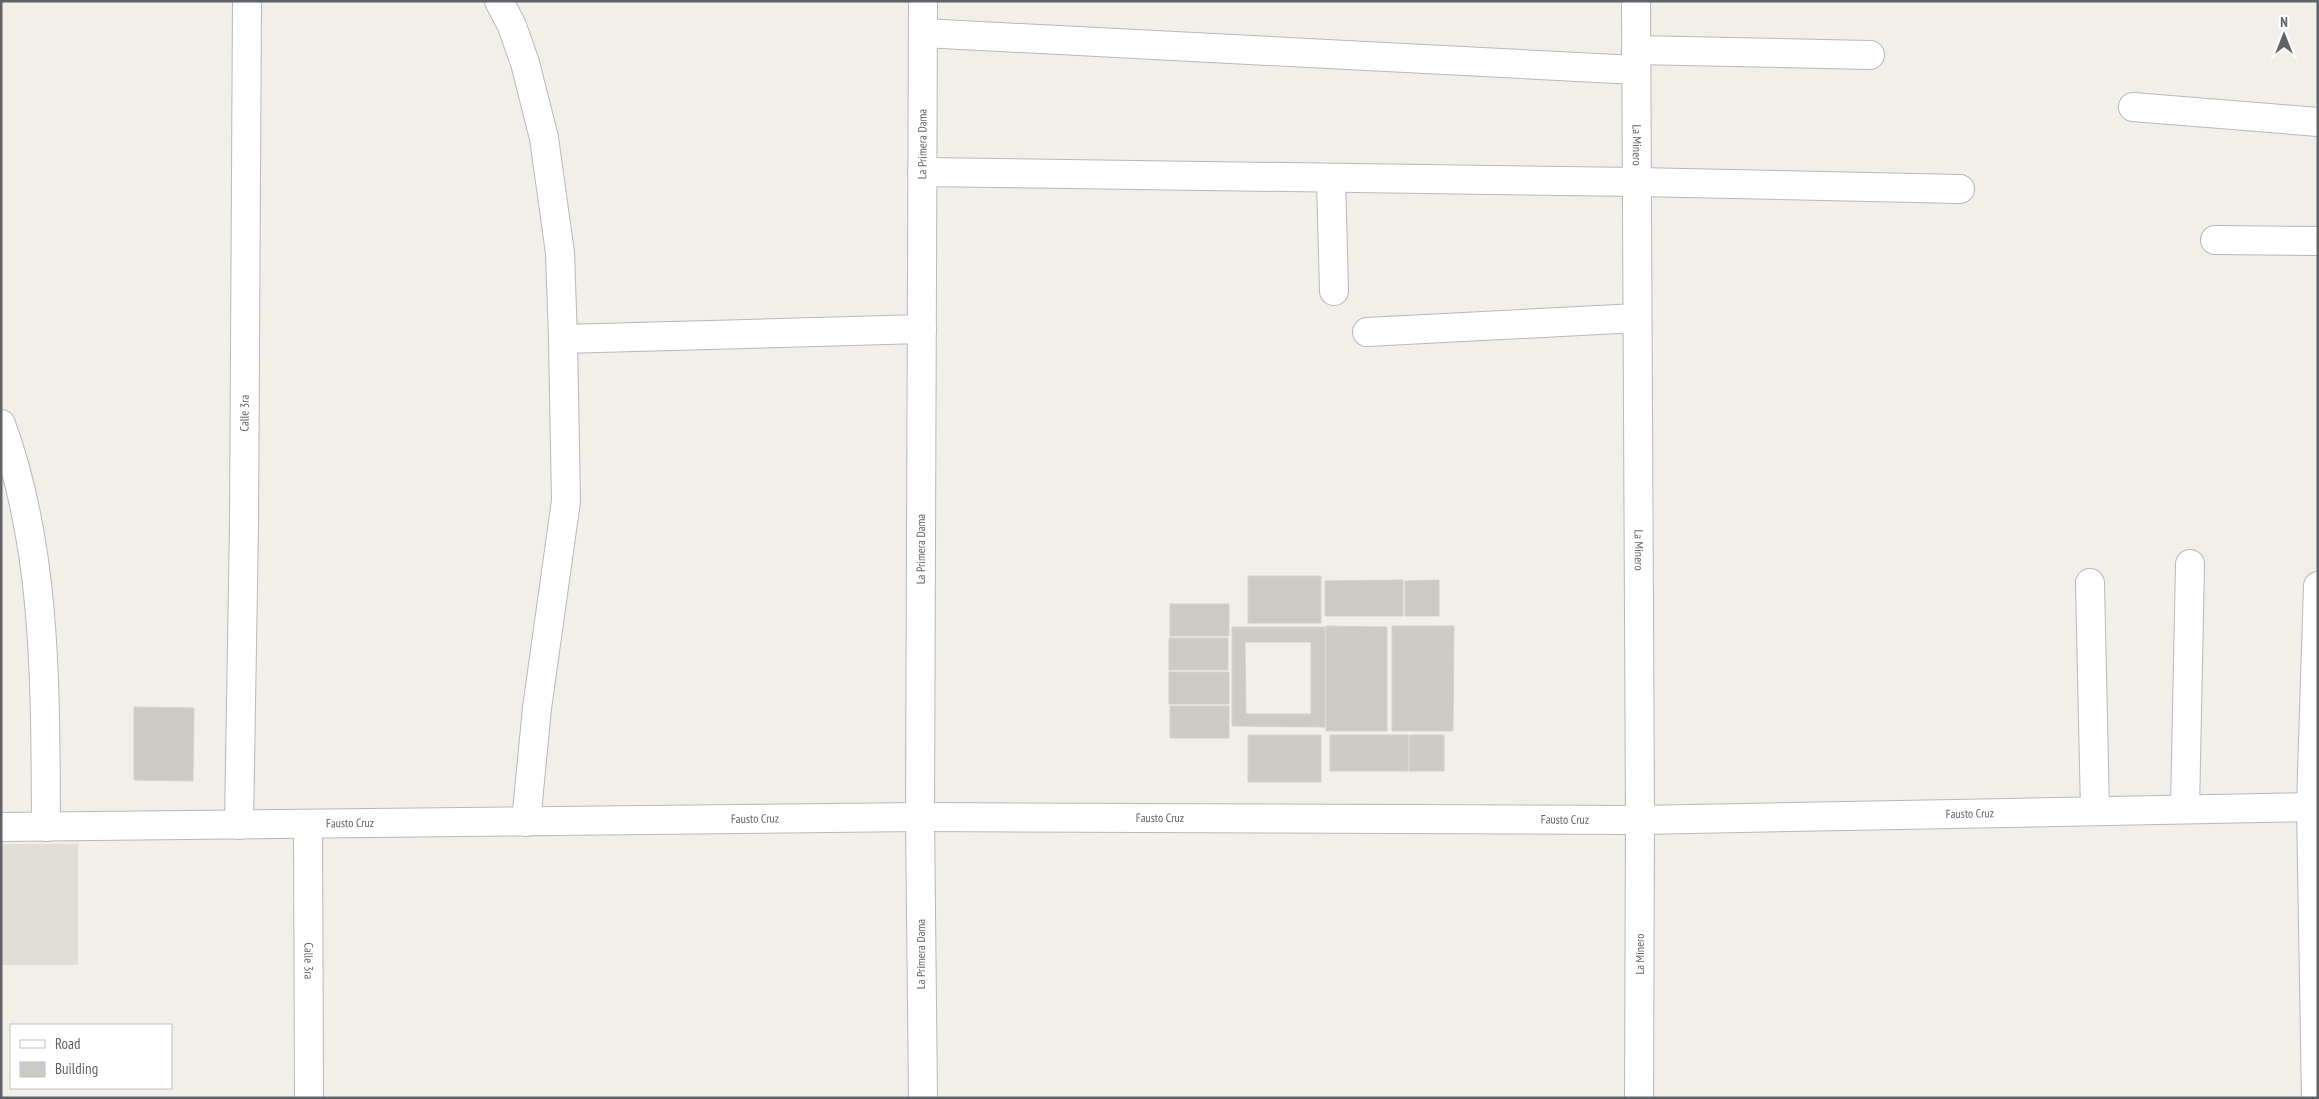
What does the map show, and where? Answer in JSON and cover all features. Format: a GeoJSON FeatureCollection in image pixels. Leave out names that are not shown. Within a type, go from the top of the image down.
{"type":"FeatureCollection","features":[{"type":"Feature","properties":{"kind":"street","name":"Calle 3ra"},"geometry":{"type":"LineString","coordinates":[[239,825],[244,516],[247,1]]}},
{"type":"Feature","properties":{"kind":"street"},"geometry":{"type":"LineString","coordinates":[[499,1],[512,26],[525,63],[544,138],[560,253],[564,339],[566,501],[538,708],[526,822]]}},
{"type":"Feature","properties":{"kind":"street","name":"La Primera Dama"},"geometry":{"type":"LineString","coordinates":[[923,1],[920,817],[923,1098]]}},
{"type":"Feature","properties":{"kind":"street","name":"La Minero"},"geometry":{"type":"LineString","coordinates":[[1636,1],[1640,820],[1639,1098]]}},
{"type":"Feature","properties":{"kind":"street"},"geometry":{"type":"LineString","coordinates":[[923,33],[1636,60],[1870,55]]}},
{"type":"Feature","properties":{"kind":"street"},"geometry":{"type":"LineString","coordinates":[[2133,107],[2318,122]]}},
{"type":"Feature","properties":{"kind":"street"},"geometry":{"type":"LineString","coordinates":[[922,172],[1960,188]]}},
{"type":"Feature","properties":{"kind":"street"},"geometry":{"type":"LineString","coordinates":[[1331,178],[1334,291]]}},
{"type":"Feature","properties":{"kind":"street"},"geometry":{"type":"LineString","coordinates":[[2215,240],[2318,241]]}},
{"type":"Feature","properties":{"kind":"street"},"geometry":{"type":"LineString","coordinates":[[1367,332],[1637,318]]}},
{"type":"Feature","properties":{"kind":"street"},"geometry":{"type":"LineString","coordinates":[[564,339],[922,329]]}},
{"type":"Feature","properties":{"kind":"street"},"geometry":{"type":"LineString","coordinates":[[1,424],[26,514],[40,601],[45,702],[46,827]]}},
{"type":"Feature","properties":{"kind":"street"},"geometry":{"type":"LineString","coordinates":[[2186,809],[2190,564]]}},
{"type":"Feature","properties":{"kind":"street"},"geometry":{"type":"LineString","coordinates":[[2090,583],[2095,811]]}},
{"type":"Feature","properties":{"kind":"street"},"geometry":{"type":"LineString","coordinates":[[2316,1098],[2314,806],[2318,586]]}},
{"type":"Feature","properties":{"kind":"street","name":"Fausto Cruz"},"geometry":{"type":"LineString","coordinates":[[1,827],[920,817],[1640,820],[2314,806]]}},
{"type":"Feature","properties":{"kind":"street","name":"Calle 3ra"},"geometry":{"type":"LineString","coordinates":[[308,825],[309,1098]]}},
{"type":"Feature","properties":{"kind":"shaded area"},"geometry":{"type":"Polygon","coordinates":[[[1,844],[78,844],[78,965],[1,965],[1,844]]]}},
{"type":"Feature","properties":{"kind":"building"},"geometry":{"type":"Polygon","coordinates":[[[1248,576],[1321,576],[1321,623],[1248,623],[1248,576]]]}},
{"type":"Feature","properties":{"kind":"building"},"geometry":{"type":"Polygon","coordinates":[[[1403,580],[1403,616],[1325,616],[1325,581],[1403,580]]]}},
{"type":"Feature","properties":{"kind":"building"},"geometry":{"type":"Polygon","coordinates":[[[1439,580],[1439,616],[1405,616],[1405,581],[1439,580]]]}},
{"type":"Feature","properties":{"kind":"building"},"geometry":{"type":"Polygon","coordinates":[[[1170,604],[1229,604],[1229,636],[1170,636],[1170,604]]]}},
{"type":"Feature","properties":{"kind":"building"},"geometry":{"type":"Polygon","coordinates":[[[1326,626],[1387,627],[1387,731],[1326,731],[1326,626]]]}},
{"type":"Feature","properties":{"kind":"building"},"geometry":{"type":"Polygon","coordinates":[[[1392,626],[1454,626],[1453,731],[1392,731],[1392,626]]]}},
{"type":"Feature","properties":{"kind":"building"},"geometry":{"type":"Polygon","coordinates":[[[1232,627],[1325,627],[1325,727],[1232,726],[1232,627]],[[1245,642],[1246,714],[1311,714],[1311,642],[1245,642]]]}},
{"type":"Feature","properties":{"kind":"building"},"geometry":{"type":"Polygon","coordinates":[[[1169,638],[1228,638],[1228,670],[1169,670],[1169,638]]]}},
{"type":"Feature","properties":{"kind":"building"},"geometry":{"type":"Polygon","coordinates":[[[1169,672],[1229,672],[1229,704],[1169,704],[1169,672]]]}},
{"type":"Feature","properties":{"kind":"building"},"geometry":{"type":"Polygon","coordinates":[[[1170,706],[1229,706],[1229,738],[1170,738],[1170,706]]]}},
{"type":"Feature","properties":{"kind":"building"},"geometry":{"type":"Polygon","coordinates":[[[134,707],[194,708],[193,781],[134,780],[134,707]]]}},
{"type":"Feature","properties":{"kind":"building"},"geometry":{"type":"Polygon","coordinates":[[[1248,735],[1321,735],[1321,782],[1248,782],[1248,735]]]}},
{"type":"Feature","properties":{"kind":"building"},"geometry":{"type":"Polygon","coordinates":[[[1330,735],[1408,735],[1408,771],[1330,771],[1330,735]]]}},
{"type":"Feature","properties":{"kind":"building"},"geometry":{"type":"Polygon","coordinates":[[[1409,735],[1444,735],[1444,771],[1409,771],[1409,735]]]}}]}
